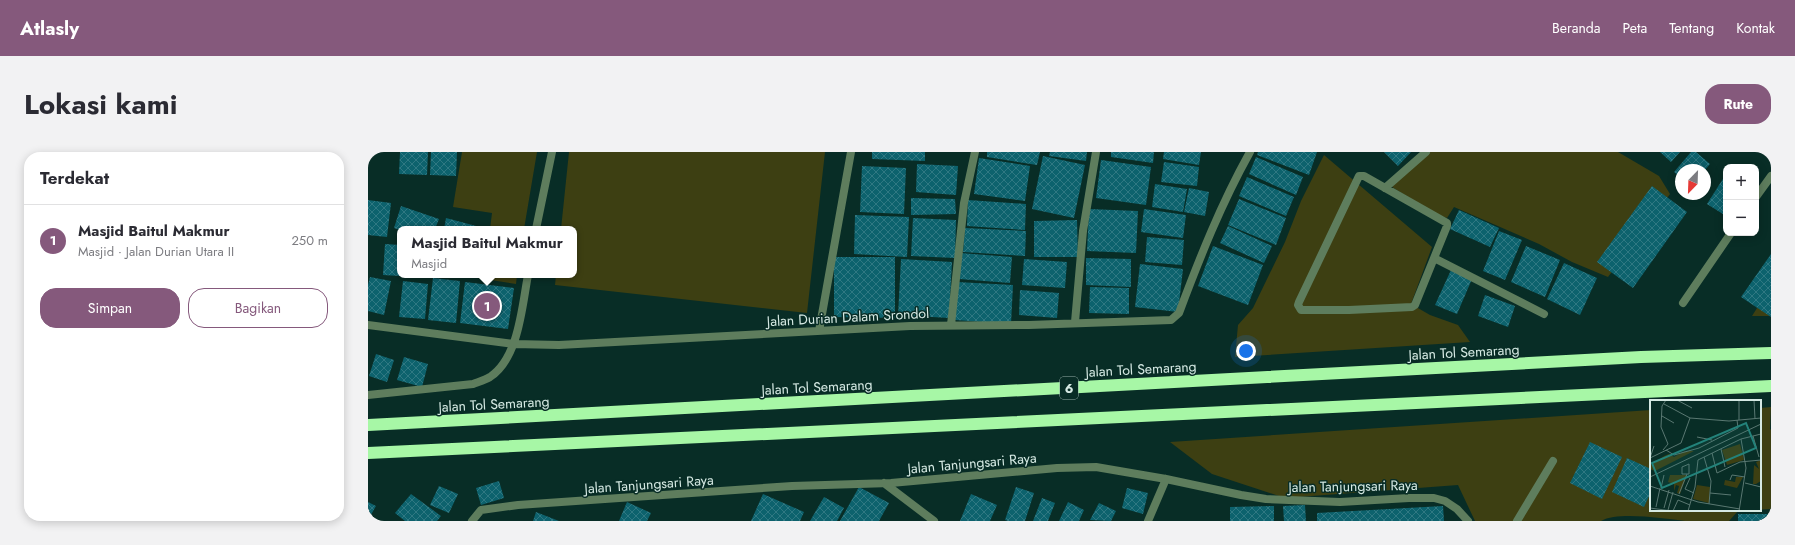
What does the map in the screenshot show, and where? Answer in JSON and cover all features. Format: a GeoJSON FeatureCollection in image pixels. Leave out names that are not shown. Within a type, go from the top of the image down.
{"type":"FeatureCollection","features":[{"type":"Feature","properties":{"kind":"highway","name":"Jalan Tol Semarang"},"geometry":{"type":"LineString","coordinates":[[368,425],[1625,358],[1771,353]]}},
{"type":"Feature","properties":{"kind":"highway","name":"6"},"geometry":{"type":"LineString","coordinates":[[368,453],[1771,386]]}},
{"type":"Feature","properties":{"kind":"street"},"geometry":{"type":"LineString","coordinates":[[537,226],[552,152]]}},
{"type":"Feature","properties":{"kind":"street"},"geometry":{"type":"LineString","coordinates":[[819,331],[851,152]]}},
{"type":"Feature","properties":{"kind":"street"},"geometry":{"type":"LineString","coordinates":[[952,325],[964,203],[975,152]]}},
{"type":"Feature","properties":{"kind":"street"},"geometry":{"type":"LineString","coordinates":[[1075,322],[1083,231],[1096,152]]}},
{"type":"Feature","properties":{"kind":"street","name":"Jalan Durian Dalam Srondol"},"geometry":{"type":"LineString","coordinates":[[368,325],[514,344],[567,344],[952,325],[1171,320],[1179,313],[1207,238],[1225,199],[1250,152]]}},
{"type":"Feature","properties":{"kind":"street"},"geometry":{"type":"LineString","coordinates":[[1385,188],[1426,152]]}},
{"type":"Feature","properties":{"kind":"street"},"geometry":{"type":"LineString","coordinates":[[1359,176],[1364,176],[1447,223],[1434,258],[1415,305],[1412,307],[1319,310],[1304,310],[1299,308],[1298,302],[1359,176]]}},
{"type":"Feature","properties":{"kind":"street"},"geometry":{"type":"LineString","coordinates":[[1759,193],[1771,176]]}},
{"type":"Feature","properties":{"kind":"street"},"geometry":{"type":"LineString","coordinates":[[1683,303],[1729,236]]}},
{"type":"Feature","properties":{"kind":"street"},"geometry":{"type":"LineString","coordinates":[[1434,258],[1544,314]]}},
{"type":"Feature","properties":{"kind":"street"},"geometry":{"type":"LineString","coordinates":[[368,395],[473,384],[489,378],[502,365],[514,344],[527,278]]}},
{"type":"Feature","properties":{"kind":"street"},"geometry":{"type":"LineString","coordinates":[[1517,521],[1554,461]]}},
{"type":"Feature","properties":{"kind":"street","name":"Jalan Tanjungsari Raya"},"geometry":{"type":"LineString","coordinates":[[472,521],[481,510],[518,505],[792,486],[884,483],[1057,468],[1096,467],[1166,479],[1241,496],[1266,499],[1340,502],[1434,498],[1445,501],[1457,508],[1468,521]]}},
{"type":"Feature","properties":{"kind":"street"},"geometry":{"type":"LineString","coordinates":[[1148,521],[1166,479]]}},
{"type":"Feature","properties":{"kind":"street"},"geometry":{"type":"LineString","coordinates":[[884,483],[934,521]]}},
{"type":"Feature","properties":{"kind":"shaded area"},"geometry":{"type":"Polygon","coordinates":[[[462,152],[537,152],[525,226],[490,226],[492,213],[453,207],[462,152]]]}},
{"type":"Feature","properties":{"kind":"shaded area"},"geometry":{"type":"Polygon","coordinates":[[[569,152],[825,152],[807,313],[555,285],[556,278],[577,278],[577,226],[561,226],[569,152]]]}},
{"type":"Feature","properties":{"kind":"shaded area"},"geometry":{"type":"Polygon","coordinates":[[[1421,152],[1618,152],[1659,176],[1670,194],[1608,277],[1572,262],[1539,244],[1454,207],[1447,218],[1434,213],[1392,187],[1421,152]]]}},
{"type":"Feature","properties":{"kind":"shaded area"},"geometry":{"type":"Polygon","coordinates":[[[1324,155],[1432,247],[1411,304],[1430,315],[1458,325],[1470,342],[1235,357],[1238,325],[1253,308],[1285,242],[1301,201],[1324,155]]]}},
{"type":"Feature","properties":{"kind":"shaded area"},"geometry":{"type":"Polygon","coordinates":[[[477,278],[517,278],[516,284],[477,278]]]}},
{"type":"Feature","properties":{"kind":"shaded area"},"geometry":{"type":"Polygon","coordinates":[[[1771,286],[1771,316],[1752,316],[1771,286]]]}},
{"type":"Feature","properties":{"kind":"shaded area"},"geometry":{"type":"Polygon","coordinates":[[[1771,407],[1770,429],[1771,509],[1761,510],[1761,408],[1771,407]]]}},
{"type":"Feature","properties":{"kind":"shaded area"},"geometry":{"type":"Polygon","coordinates":[[[1650,410],[1650,511],[1738,511],[1729,521],[1685,521],[1654,517],[1619,516],[1601,521],[1475,521],[1458,485],[1285,498],[1212,474],[1170,442],[1650,410]]]}},
{"type":"Feature","properties":{"kind":"building"},"geometry":{"type":"Polygon","coordinates":[[[400,152],[428,152],[427,175],[399,174],[400,152]]]}},
{"type":"Feature","properties":{"kind":"building"},"geometry":{"type":"Polygon","coordinates":[[[431,152],[457,152],[456,176],[430,175],[431,152]]]}},
{"type":"Feature","properties":{"kind":"building"},"geometry":{"type":"Polygon","coordinates":[[[872,152],[925,152],[925,161],[872,159],[872,152]]]}},
{"type":"Feature","properties":{"kind":"building"},"geometry":{"type":"Polygon","coordinates":[[[987,152],[1040,152],[1037,165],[987,157],[987,152]]]}},
{"type":"Feature","properties":{"kind":"building"},"geometry":{"type":"Polygon","coordinates":[[[1050,152],[1087,152],[1086,161],[1049,156],[1050,152]]]}},
{"type":"Feature","properties":{"kind":"building"},"geometry":{"type":"Polygon","coordinates":[[[1111,152],[1154,152],[1153,163],[1111,157],[1111,152]]]}},
{"type":"Feature","properties":{"kind":"building"},"geometry":{"type":"Polygon","coordinates":[[[1164,152],[1201,152],[1199,165],[1163,159],[1164,152]]]}},
{"type":"Feature","properties":{"kind":"building"},"geometry":{"type":"Polygon","coordinates":[[[1258,152],[1317,152],[1309,175],[1257,155],[1258,152]]]}},
{"type":"Feature","properties":{"kind":"building"},"geometry":{"type":"Polygon","coordinates":[[[1384,152],[1411,152],[1398,166],[1384,152]]]}},
{"type":"Feature","properties":{"kind":"building"},"geometry":{"type":"Polygon","coordinates":[[[1660,152],[1680,152],[1671,162],[1660,152]]]}},
{"type":"Feature","properties":{"kind":"building"},"geometry":{"type":"Polygon","coordinates":[[[1691,152],[1696,152],[1710,164],[1681,164],[1691,152]]]}},
{"type":"Feature","properties":{"kind":"building"},"geometry":{"type":"Polygon","coordinates":[[[1043,156],[1085,165],[1074,218],[1032,209],[1043,156]]]}},
{"type":"Feature","properties":{"kind":"building"},"geometry":{"type":"Polygon","coordinates":[[[1256,157],[1303,177],[1296,195],[1249,174],[1256,157]]]}},
{"type":"Feature","properties":{"kind":"building"},"geometry":{"type":"Polygon","coordinates":[[[979,158],[1030,166],[1025,201],[974,194],[979,158]]]}},
{"type":"Feature","properties":{"kind":"building"},"geometry":{"type":"Polygon","coordinates":[[[1101,160],[1151,167],[1146,205],[1096,198],[1101,160]]]}},
{"type":"Feature","properties":{"kind":"building"},"geometry":{"type":"Polygon","coordinates":[[[1164,162],[1199,167],[1197,186],[1161,182],[1164,162]]]}},
{"type":"Feature","properties":{"kind":"building"},"geometry":{"type":"Polygon","coordinates":[[[917,164],[958,166],[956,195],[916,192],[917,164]]]}},
{"type":"Feature","properties":{"kind":"building"},"geometry":{"type":"Polygon","coordinates":[[[862,166],[906,168],[904,214],[860,212],[862,166]]]}},
{"type":"Feature","properties":{"kind":"building"},"geometry":{"type":"Polygon","coordinates":[[[1247,177],[1294,197],[1286,216],[1239,196],[1247,177]]]}},
{"type":"Feature","properties":{"kind":"building"},"geometry":{"type":"Polygon","coordinates":[[[1723,179],[1723,214],[1707,204],[1711,200],[1723,179]]]}},
{"type":"Feature","properties":{"kind":"building"},"geometry":{"type":"Polygon","coordinates":[[[1155,184],[1187,189],[1183,212],[1152,207],[1155,184]]]}},
{"type":"Feature","properties":{"kind":"building"},"geometry":{"type":"Polygon","coordinates":[[[1652,186],[1687,212],[1633,288],[1597,262],[1652,186]]]}},
{"type":"Feature","properties":{"kind":"building"},"geometry":{"type":"Polygon","coordinates":[[[1189,188],[1209,192],[1205,216],[1184,212],[1189,188]]]}},
{"type":"Feature","properties":{"kind":"building"},"geometry":{"type":"Polygon","coordinates":[[[911,198],[955,199],[956,214],[911,215],[911,198]]]}},
{"type":"Feature","properties":{"kind":"building"},"geometry":{"type":"Polygon","coordinates":[[[1239,199],[1286,218],[1276,245],[1228,225],[1239,199]]]}},
{"type":"Feature","properties":{"kind":"building"},"geometry":{"type":"Polygon","coordinates":[[[368,200],[391,203],[387,237],[368,235],[368,200]]]}},
{"type":"Feature","properties":{"kind":"building"},"geometry":{"type":"Polygon","coordinates":[[[968,200],[1026,204],[1025,230],[967,226],[968,200]]]}},
{"type":"Feature","properties":{"kind":"building"},"geometry":{"type":"Polygon","coordinates":[[[401,206],[439,219],[436,226],[397,226],[397,229],[394,228],[401,206]]]}},
{"type":"Feature","properties":{"kind":"building"},"geometry":{"type":"Polygon","coordinates":[[[1089,209],[1138,211],[1136,253],[1087,251],[1089,209]]]}},
{"type":"Feature","properties":{"kind":"building"},"geometry":{"type":"Polygon","coordinates":[[[1144,209],[1186,215],[1183,238],[1141,232],[1144,209]]]}},
{"type":"Feature","properties":{"kind":"building"},"geometry":{"type":"Polygon","coordinates":[[[1459,210],[1499,228],[1490,247],[1450,229],[1459,210]]]}},
{"type":"Feature","properties":{"kind":"building"},"geometry":{"type":"Polygon","coordinates":[[[855,215],[909,217],[907,257],[854,254],[855,215]]]}},
{"type":"Feature","properties":{"kind":"building"},"geometry":{"type":"Polygon","coordinates":[[[446,218],[476,226],[445,226],[446,218]]]}},
{"type":"Feature","properties":{"kind":"building"},"geometry":{"type":"Polygon","coordinates":[[[913,218],[956,220],[955,258],[911,256],[913,218]]]}},
{"type":"Feature","properties":{"kind":"building"},"geometry":{"type":"Polygon","coordinates":[[[1077,220],[1078,257],[1034,257],[1034,221],[1077,220]]]}},
{"type":"Feature","properties":{"kind":"building"},"geometry":{"type":"Polygon","coordinates":[[[1228,226],[1272,246],[1264,263],[1220,243],[1228,226]]]}},
{"type":"Feature","properties":{"kind":"building"},"geometry":{"type":"Polygon","coordinates":[[[965,228],[1026,231],[1025,256],[963,252],[965,228]]]}},
{"type":"Feature","properties":{"kind":"building"},"geometry":{"type":"Polygon","coordinates":[[[1499,231],[1522,240],[1505,280],[1483,271],[1499,231]]]}},
{"type":"Feature","properties":{"kind":"building"},"geometry":{"type":"Polygon","coordinates":[[[1147,237],[1184,240],[1182,265],[1145,262],[1147,237]]]}},
{"type":"Feature","properties":{"kind":"building"},"geometry":{"type":"Polygon","coordinates":[[[385,244],[397,245],[397,276],[383,275],[385,244]]]}},
{"type":"Feature","properties":{"kind":"building"},"geometry":{"type":"Polygon","coordinates":[[[1213,246],[1263,265],[1248,305],[1198,286],[1213,246]]]}},
{"type":"Feature","properties":{"kind":"building"},"geometry":{"type":"Polygon","coordinates":[[[1526,246],[1560,260],[1545,297],[1511,282],[1526,246]]]}},
{"type":"Feature","properties":{"kind":"building"},"geometry":{"type":"Polygon","coordinates":[[[960,253],[1012,257],[1010,283],[959,279],[960,253]]]}},
{"type":"Feature","properties":{"kind":"building"},"geometry":{"type":"Polygon","coordinates":[[[1771,254],[1771,317],[1741,297],[1771,254]]]}},
{"type":"Feature","properties":{"kind":"building"},"geometry":{"type":"Polygon","coordinates":[[[834,257],[895,257],[895,318],[834,317],[834,257]]]}},
{"type":"Feature","properties":{"kind":"building"},"geometry":{"type":"Polygon","coordinates":[[[1086,258],[1131,259],[1131,287],[1086,285],[1086,258]]]}},
{"type":"Feature","properties":{"kind":"building"},"geometry":{"type":"Polygon","coordinates":[[[901,259],[952,262],[949,318],[898,315],[901,259]]]}},
{"type":"Feature","properties":{"kind":"building"},"geometry":{"type":"Polygon","coordinates":[[[1024,259],[1067,262],[1065,288],[1022,285],[1024,259]]]}},
{"type":"Feature","properties":{"kind":"building"},"geometry":{"type":"Polygon","coordinates":[[[1564,263],[1597,278],[1580,315],[1547,299],[1564,263]]]}},
{"type":"Feature","properties":{"kind":"building"},"geometry":{"type":"Polygon","coordinates":[[[1140,264],[1183,269],[1178,312],[1135,307],[1140,264]]]}},
{"type":"Feature","properties":{"kind":"building"},"geometry":{"type":"Polygon","coordinates":[[[1451,270],[1472,279],[1457,314],[1435,305],[1451,270]]]}},
{"type":"Feature","properties":{"kind":"building"},"geometry":{"type":"Polygon","coordinates":[[[370,277],[391,281],[384,315],[368,311],[368,285],[370,277]]]}},
{"type":"Feature","properties":{"kind":"building"},"geometry":{"type":"Polygon","coordinates":[[[433,278],[460,281],[456,323],[428,320],[433,278]]]}},
{"type":"Feature","properties":{"kind":"building"},"geometry":{"type":"Polygon","coordinates":[[[403,281],[428,284],[425,319],[399,317],[403,281]]]}},
{"type":"Feature","properties":{"kind":"building"},"geometry":{"type":"Polygon","coordinates":[[[465,282],[514,288],[508,329],[460,323],[465,282]]]}},
{"type":"Feature","properties":{"kind":"building"},"geometry":{"type":"Polygon","coordinates":[[[957,282],[1013,285],[1011,324],[955,320],[957,282]]]}},
{"type":"Feature","properties":{"kind":"building"},"geometry":{"type":"Polygon","coordinates":[[[1090,287],[1129,288],[1129,314],[1089,313],[1090,287]]]}},
{"type":"Feature","properties":{"kind":"building"},"geometry":{"type":"Polygon","coordinates":[[[1020,290],[1059,293],[1057,318],[1019,315],[1020,290]]]}},
{"type":"Feature","properties":{"kind":"building"},"geometry":{"type":"Polygon","coordinates":[[[1485,295],[1515,306],[1508,327],[1478,316],[1485,295]]]}},
{"type":"Feature","properties":{"kind":"building"},"geometry":{"type":"Polygon","coordinates":[[[376,354],[394,360],[387,382],[369,376],[376,354]]]}},
{"type":"Feature","properties":{"kind":"building"},"geometry":{"type":"Polygon","coordinates":[[[404,357],[428,364],[422,387],[397,380],[404,357]]]}},
{"type":"Feature","properties":{"kind":"building"},"geometry":{"type":"Polygon","coordinates":[[[1590,442],[1622,457],[1602,499],[1570,483],[1590,442]]]}},
{"type":"Feature","properties":{"kind":"building"},"geometry":{"type":"Polygon","coordinates":[[[1627,458],[1650,469],[1650,494],[1644,507],[1612,492],[1627,458]]]}},
{"type":"Feature","properties":{"kind":"building"},"geometry":{"type":"Polygon","coordinates":[[[499,481],[504,498],[481,505],[476,488],[499,481]]]}},
{"type":"Feature","properties":{"kind":"building"},"geometry":{"type":"Polygon","coordinates":[[[439,486],[458,494],[449,513],[430,505],[439,486]]]}},
{"type":"Feature","properties":{"kind":"building"},"geometry":{"type":"Polygon","coordinates":[[[859,487],[889,503],[879,521],[840,521],[859,487]]]}},
{"type":"Feature","properties":{"kind":"building"},"geometry":{"type":"Polygon","coordinates":[[[1016,487],[1034,493],[1025,521],[1005,520],[1016,487]]]}},
{"type":"Feature","properties":{"kind":"building"},"geometry":{"type":"Polygon","coordinates":[[[1127,488],[1148,493],[1143,514],[1122,508],[1127,488]]]}},
{"type":"Feature","properties":{"kind":"building"},"geometry":{"type":"Polygon","coordinates":[[[411,494],[441,516],[437,521],[405,521],[395,513],[411,494]]]}},
{"type":"Feature","properties":{"kind":"building"},"geometry":{"type":"Polygon","coordinates":[[[763,494],[804,512],[800,521],[751,521],[763,494]]]}},
{"type":"Feature","properties":{"kind":"building"},"geometry":{"type":"Polygon","coordinates":[[[971,494],[997,505],[990,521],[960,521],[971,494]]]}},
{"type":"Feature","properties":{"kind":"building"},"geometry":{"type":"Polygon","coordinates":[[[824,497],[844,508],[837,521],[810,521],[824,497]]]}},
{"type":"Feature","properties":{"kind":"building"},"geometry":{"type":"Polygon","coordinates":[[[1042,498],[1055,503],[1048,521],[1033,521],[1042,498]]]}},
{"type":"Feature","properties":{"kind":"building"},"geometry":{"type":"Polygon","coordinates":[[[368,502],[376,506],[368,520],[368,502]]]}},
{"type":"Feature","properties":{"kind":"building"},"geometry":{"type":"Polygon","coordinates":[[[627,502],[651,513],[647,521],[619,521],[627,502]]]}},
{"type":"Feature","properties":{"kind":"building"},"geometry":{"type":"Polygon","coordinates":[[[1068,502],[1084,510],[1079,521],[1059,521],[1068,502]]]}},
{"type":"Feature","properties":{"kind":"building"},"geometry":{"type":"Polygon","coordinates":[[[1099,503],[1116,511],[1111,521],[1090,520],[1099,503]]]}},
{"type":"Feature","properties":{"kind":"building"},"geometry":{"type":"Polygon","coordinates":[[[1305,505],[1306,521],[1284,521],[1283,506],[1305,505]]]}},
{"type":"Feature","properties":{"kind":"building"},"geometry":{"type":"Polygon","coordinates":[[[1274,506],[1274,521],[1230,521],[1230,507],[1274,506]]]}},
{"type":"Feature","properties":{"kind":"building"},"geometry":{"type":"Polygon","coordinates":[[[1443,506],[1444,521],[1317,521],[1317,513],[1443,506]]]}},
{"type":"Feature","properties":{"kind":"building"},"geometry":{"type":"Polygon","coordinates":[[[536,512],[559,521],[533,521],[536,512]]]}},
{"type":"Feature","properties":{"kind":"building"},"geometry":{"type":"Polygon","coordinates":[[[1738,514],[1771,514],[1771,521],[1738,521],[1738,514]]]}},
{"type":"Feature","properties":{"kind":"place","name":"Masjid Baitul Makmur"},"geometry":{"type":"Point","coordinates":[487,306]}}]}
